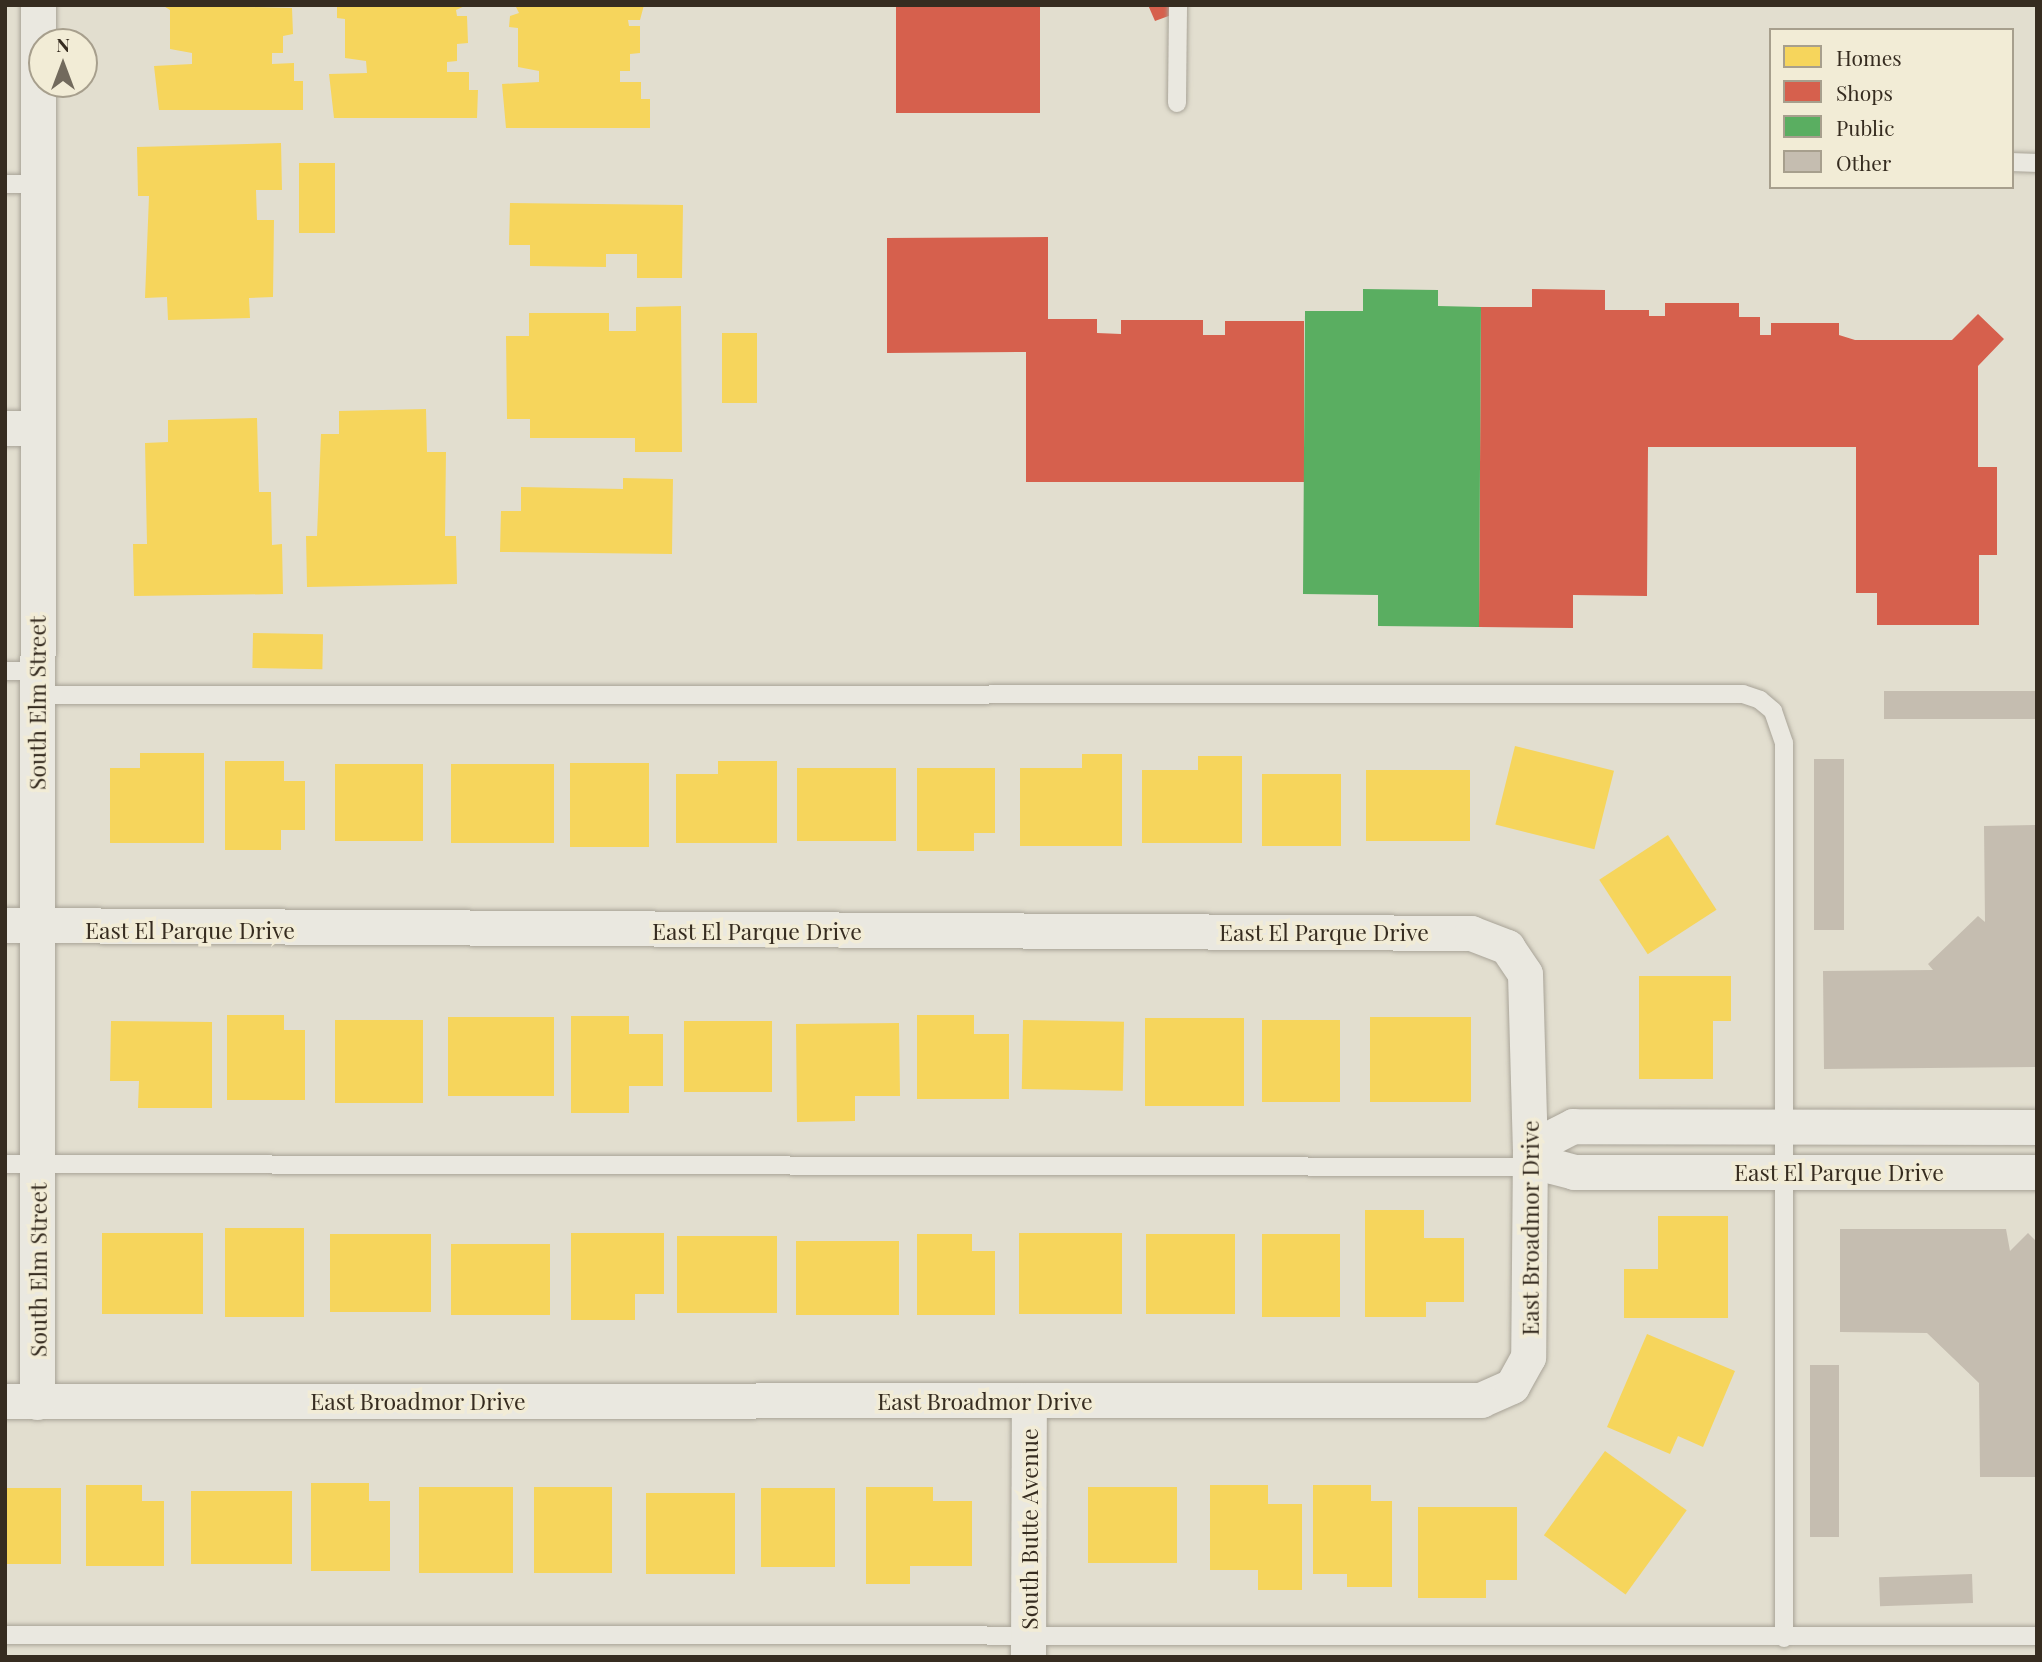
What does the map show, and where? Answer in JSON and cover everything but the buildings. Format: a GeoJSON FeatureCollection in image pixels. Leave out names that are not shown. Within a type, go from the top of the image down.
{"type":"FeatureCollection","features":[{"type":"Feature","properties":{"kind":"street","name":"South Elm Street"},"geometry":{"type":"LineString","coordinates":[[21,1402],[22,926],[27,679],[21,428],[22,184],[38,5]]}},
{"type":"Feature","properties":{"kind":"street","name":"East El Parque Drive"},"geometry":{"type":"LineString","coordinates":[[22,926],[1452,932],[1507,947]]}},
{"type":"Feature","properties":{"kind":"street","name":"East Broadmor Drive"},"geometry":{"type":"LineString","coordinates":[[21,1402],[1465,1402],[1498,1395],[1512,1387],[1528,1357],[1529,993],[1507,947]]}},
{"type":"Feature","properties":{"kind":"street","name":"East El Parque Drive"},"geometry":{"type":"LineString","coordinates":[[1530,1157],[1573,1126],[2037,1127]]}},
{"type":"Feature","properties":{"kind":"street","name":"East El Parque Drive"},"geometry":{"type":"LineString","coordinates":[[1530,1157],[1574,1172],[2037,1172]]}},
{"type":"Feature","properties":{"kind":"street","name":"South Butte Avenue"},"geometry":{"type":"LineString","coordinates":[[1028,1647],[1029,1400]]}},
{"type":"Feature","properties":{"kind":"lane"},"geometry":{"type":"LineString","coordinates":[[1177,103],[1178,5]]}},
{"type":"Feature","properties":{"kind":"lane"},"geometry":{"type":"LineString","coordinates":[[2014,162],[2037,163]]}},
{"type":"Feature","properties":{"kind":"lane"},"geometry":{"type":"LineString","coordinates":[[27,679],[1743,694],[1773,711],[1784,743],[1784,1638]]}},
{"type":"Feature","properties":{"kind":"lane"},"geometry":{"type":"LineString","coordinates":[[22,1164],[1530,1157]]}},
{"type":"Feature","properties":{"kind":"lane"},"geometry":{"type":"LineString","coordinates":[[5,1635],[1028,1647],[2037,1636]]}}]}
